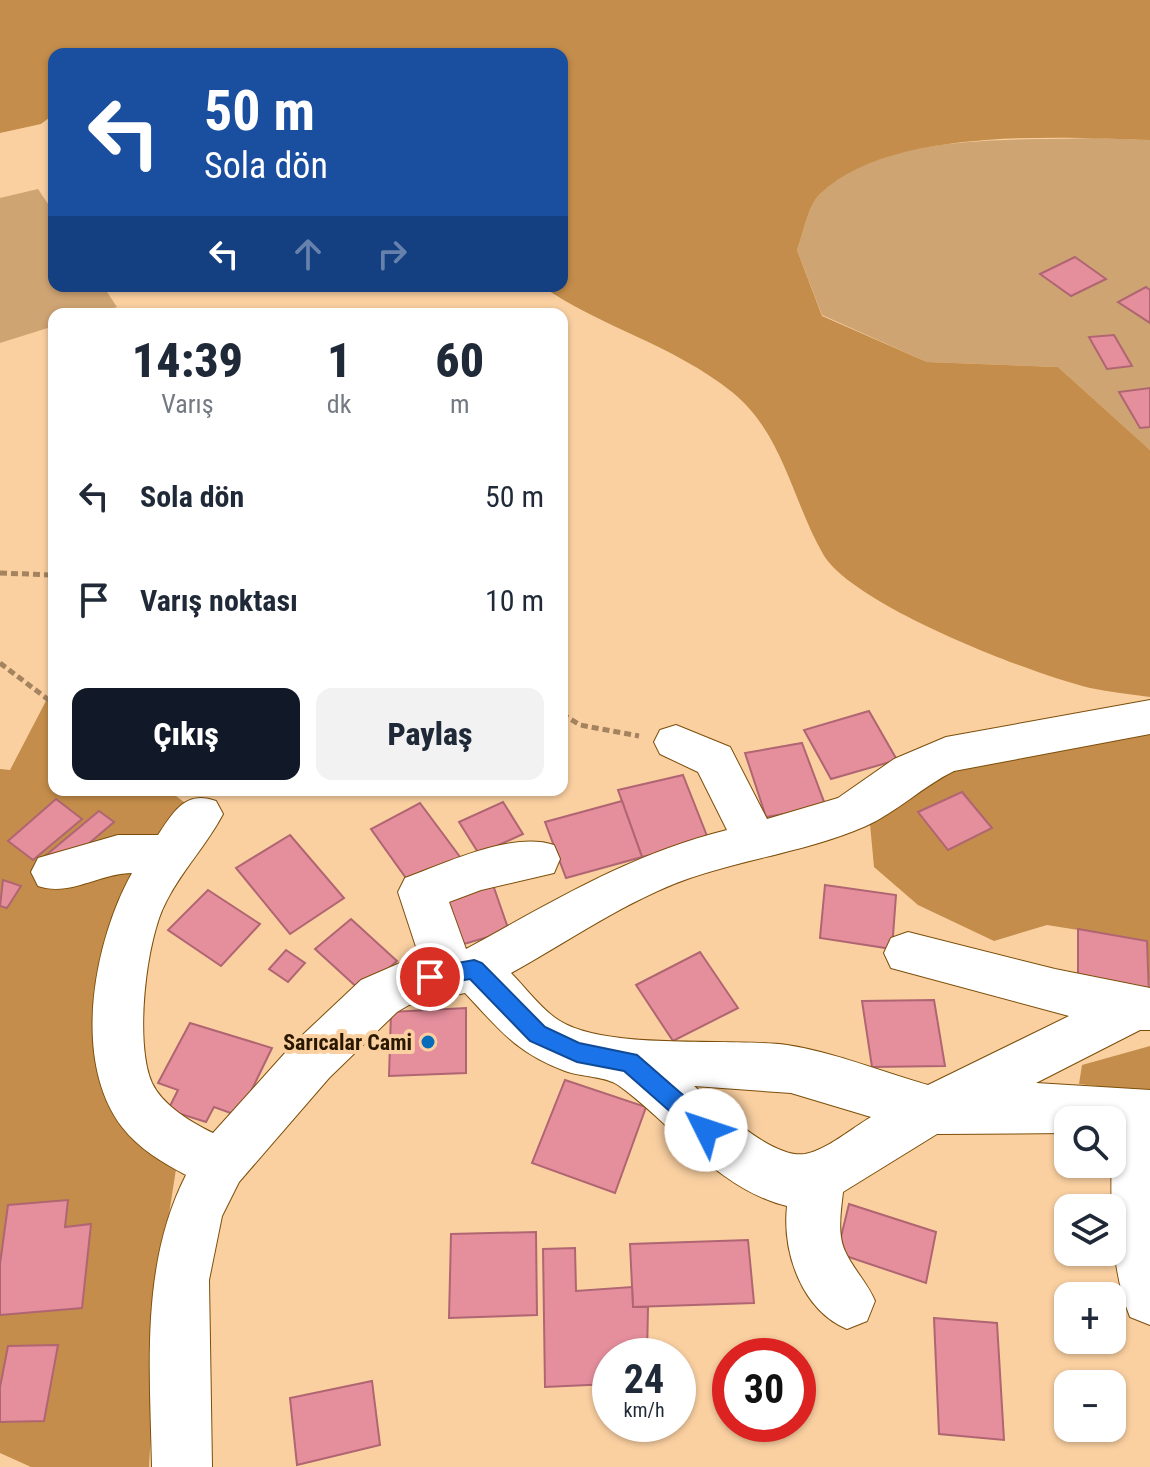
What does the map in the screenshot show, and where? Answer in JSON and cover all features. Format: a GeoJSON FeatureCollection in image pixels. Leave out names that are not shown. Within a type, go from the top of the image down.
{"type":"FeatureCollection","features":[{"type":"Feature","properties":{"kind":"street"},"geometry":{"type":"LineString","coordinates":[[182,1467],[179,1361],[181,1280],[196,1212],[220,1164],[311,1061],[379,996],[400,985],[462,972],[636,879],[684,860],[822,824],[854,811],[910,772],[946,755],[1150,717]]}},
{"type":"Feature","properties":{"kind":"street"},"geometry":{"type":"LineString","coordinates":[[676,742],[714,760],[756,842]]}},
{"type":"Feature","properties":{"kind":"street"},"geometry":{"type":"LineString","coordinates":[[200,814],[135,908],[123,949],[118,996],[121,1066],[125,1084],[140,1109],[158,1128],[180,1144],[220,1164]]}},
{"type":"Feature","properties":{"kind":"street"},"geometry":{"type":"LineString","coordinates":[[55,872],[118,854],[170,854]]}},
{"type":"Feature","properties":{"kind":"street"},"geometry":{"type":"LineString","coordinates":[[537,859],[477,871],[422,892],[462,972],[554,1045],[629,1062],[738,1063],[791,1069],[930,1110],[1042,1107],[1143,1115],[1141,1228],[1150,1297]]}},
{"type":"Feature","properties":{"kind":"street"},"geometry":{"type":"LineString","coordinates":[[908,953],[1142,1009]]}},
{"type":"Feature","properties":{"kind":"street"},"geometry":{"type":"LineString","coordinates":[[629,1062],[706,1130],[754,1165],[785,1180],[804,1180],[818,1176],[930,1110],[1142,1009]]}},
{"type":"Feature","properties":{"kind":"street"},"geometry":{"type":"LineString","coordinates":[[818,1176],[812,1226],[814,1250],[823,1273],[847,1301]]}},
{"type":"Feature","properties":{"kind":"path"},"geometry":{"type":"LineString","coordinates":[[0,573],[48,575]]}},
{"type":"Feature","properties":{"kind":"path"},"geometry":{"type":"LineString","coordinates":[[0,663],[48,699]]}},
{"type":"Feature","properties":{"kind":"path"},"geometry":{"type":"LineString","coordinates":[[568,718],[580,725],[676,742]]}},
{"type":"Feature","properties":{"kind":"shaded area"},"geometry":{"type":"Polygon","coordinates":[[[0,0],[1150,0],[1150,140],[1024,138],[977,141],[888,157],[850,172],[820,194],[809,213],[797,250],[822,316],[927,362],[1058,367],[1150,450],[1150,697],[1090,688],[1027,668],[945,635],[869,594],[840,574],[823,554],[775,447],[749,409],[732,392],[686,361],[551,292],[568,292],[568,48],[48,48],[48,119],[41,124],[0,133],[0,0]]]}},
{"type":"Feature","properties":{"kind":"shaded area"},"geometry":{"type":"Polygon","coordinates":[[[1095,138],[1150,140],[1150,450],[1058,367],[927,362],[822,315],[797,250],[816,199],[846,174],[878,160],[950,144],[1095,138]]]}},
{"type":"Feature","properties":{"kind":"shaded area"},"geometry":{"type":"Polygon","coordinates":[[[38,189],[48,204],[48,292],[107,292],[117,307],[48,308],[48,328],[0,343],[0,198],[38,189]]]}},
{"type":"Feature","properties":{"kind":"shaded area"},"geometry":{"type":"Polygon","coordinates":[[[47,699],[48,796],[176,796],[200,814],[176,844],[121,1066],[180,1144],[160,1271],[149,1467],[31,1467],[0,1453],[0,769],[10,770],[47,699]]]}},
{"type":"Feature","properties":{"kind":"shaded area"},"geometry":{"type":"Polygon","coordinates":[[[1150,733],[1150,994],[1147,941],[1047,925],[994,941],[918,905],[874,867],[870,824],[899,799],[960,767],[1150,733]]]}},
{"type":"Feature","properties":{"kind":"shaded area"},"geometry":{"type":"Polygon","coordinates":[[[1150,1046],[1150,1092],[1079,1084],[1082,1065],[1150,1046]]]}},
{"type":"Feature","properties":{"kind":"building"},"geometry":{"type":"Polygon","coordinates":[[[1075,257],[1106,279],[1071,296],[1040,274],[1075,257]]]}},
{"type":"Feature","properties":{"kind":"building"},"geometry":{"type":"Polygon","coordinates":[[[1146,287],[1150,290],[1150,323],[1118,302],[1146,287]]]}},
{"type":"Feature","properties":{"kind":"building"},"geometry":{"type":"Polygon","coordinates":[[[1114,335],[1132,366],[1107,369],[1089,337],[1114,335]]]}},
{"type":"Feature","properties":{"kind":"building"},"geometry":{"type":"Polygon","coordinates":[[[1150,388],[1150,427],[1140,428],[1119,392],[1150,388]]]}},
{"type":"Feature","properties":{"kind":"building"},"geometry":{"type":"Polygon","coordinates":[[[869,711],[897,760],[831,779],[804,730],[869,711]]]}},
{"type":"Feature","properties":{"kind":"building"},"geometry":{"type":"Polygon","coordinates":[[[802,743],[826,807],[766,817],[745,753],[802,743]]]}},
{"type":"Feature","properties":{"kind":"building"},"geometry":{"type":"Polygon","coordinates":[[[683,775],[709,841],[642,857],[618,790],[683,775]]]}},
{"type":"Feature","properties":{"kind":"building"},"geometry":{"type":"Polygon","coordinates":[[[962,792],[992,828],[948,850],[918,812],[962,792]]]}},
{"type":"Feature","properties":{"kind":"building"},"geometry":{"type":"Polygon","coordinates":[[[56,799],[82,819],[33,860],[8,841],[56,799]]]}},
{"type":"Feature","properties":{"kind":"building"},"geometry":{"type":"Polygon","coordinates":[[[622,801],[642,857],[566,878],[545,822],[622,801]]]}},
{"type":"Feature","properties":{"kind":"building"},"geometry":{"type":"Polygon","coordinates":[[[503,802],[523,834],[479,854],[459,822],[503,802]]]}},
{"type":"Feature","properties":{"kind":"building"},"geometry":{"type":"Polygon","coordinates":[[[420,803],[463,861],[413,888],[371,829],[420,803]]]}},
{"type":"Feature","properties":{"kind":"building"},"geometry":{"type":"Polygon","coordinates":[[[99,811],[114,822],[60,868],[45,856],[99,811]]]}},
{"type":"Feature","properties":{"kind":"building"},"geometry":{"type":"Polygon","coordinates":[[[290,835],[344,898],[290,934],[236,868],[290,835]]]}},
{"type":"Feature","properties":{"kind":"building"},"geometry":{"type":"Polygon","coordinates":[[[3,880],[21,886],[7,908],[0,906],[3,880]]]}},
{"type":"Feature","properties":{"kind":"building"},"geometry":{"type":"Polygon","coordinates":[[[492,882],[509,931],[450,948],[434,897],[492,882]]]}},
{"type":"Feature","properties":{"kind":"building"},"geometry":{"type":"Polygon","coordinates":[[[825,885],[896,895],[892,949],[820,938],[825,885]]]}},
{"type":"Feature","properties":{"kind":"building"},"geometry":{"type":"Polygon","coordinates":[[[208,890],[260,924],[221,966],[168,930],[208,890]]]}},
{"type":"Feature","properties":{"kind":"building"},"geometry":{"type":"Polygon","coordinates":[[[351,919],[397,961],[362,992],[315,949],[351,919]]]}},
{"type":"Feature","properties":{"kind":"building"},"geometry":{"type":"Polygon","coordinates":[[[1078,929],[1147,941],[1149,994],[1078,982],[1078,929]]]}},
{"type":"Feature","properties":{"kind":"building"},"geometry":{"type":"Polygon","coordinates":[[[286,950],[305,963],[288,982],[269,969],[286,950]]]}},
{"type":"Feature","properties":{"kind":"building"},"geometry":{"type":"Polygon","coordinates":[[[700,952],[738,1008],[673,1041],[636,985],[700,952]]]}},
{"type":"Feature","properties":{"kind":"building"},"geometry":{"type":"Polygon","coordinates":[[[934,1000],[945,1066],[872,1067],[862,1001],[934,1000]]]}},
{"type":"Feature","properties":{"kind":"building","name":"Sarıcalar Cami"},"geometry":{"type":"Polygon","coordinates":[[[466,1008],[466,1073],[389,1076],[391,1012],[466,1008]]]}},
{"type":"Feature","properties":{"kind":"building"},"geometry":{"type":"Polygon","coordinates":[[[190,1023],[272,1048],[239,1116],[214,1107],[206,1122],[168,1110],[178,1090],[158,1083],[190,1023]]]}},
{"type":"Feature","properties":{"kind":"building"},"geometry":{"type":"Polygon","coordinates":[[[565,1080],[646,1107],[615,1193],[532,1163],[565,1080]]]}},
{"type":"Feature","properties":{"kind":"building"},"geometry":{"type":"Polygon","coordinates":[[[68,1200],[65,1227],[91,1224],[82,1308],[0,1315],[0,1264],[8,1205],[68,1200]]]}},
{"type":"Feature","properties":{"kind":"building"},"geometry":{"type":"Polygon","coordinates":[[[849,1204],[936,1232],[926,1283],[837,1253],[849,1204]]]}},
{"type":"Feature","properties":{"kind":"building"},"geometry":{"type":"Polygon","coordinates":[[[536,1232],[537,1315],[449,1318],[451,1234],[536,1232]]]}},
{"type":"Feature","properties":{"kind":"building"},"geometry":{"type":"Polygon","coordinates":[[[748,1240],[754,1303],[633,1307],[630,1244],[748,1240]]]}},
{"type":"Feature","properties":{"kind":"building"},"geometry":{"type":"Polygon","coordinates":[[[575,1248],[576,1291],[632,1287],[633,1307],[648,1307],[647,1338],[592,1338],[592,1385],[545,1387],[543,1249],[575,1248]]]}},
{"type":"Feature","properties":{"kind":"building"},"geometry":{"type":"Polygon","coordinates":[[[934,1318],[997,1323],[1004,1440],[939,1434],[934,1318]]]}},
{"type":"Feature","properties":{"kind":"building"},"geometry":{"type":"Polygon","coordinates":[[[58,1345],[44,1421],[0,1422],[0,1387],[8,1346],[58,1345]]]}},
{"type":"Feature","properties":{"kind":"building"},"geometry":{"type":"Polygon","coordinates":[[[372,1381],[380,1445],[297,1465],[290,1398],[372,1381]]]}},
{"type":"Feature","properties":{"kind":"place","name":"Sarıcalar Cami"},"geometry":{"type":"Point","coordinates":[428,1042]}},
{"type":"Feature","properties":{"kind":"route"},"geometry":{"type":"LineString","coordinates":[[430,977],[474,969],[537,1034],[554,1045],[577,1052],[629,1062],[706,1130]]}}]}
